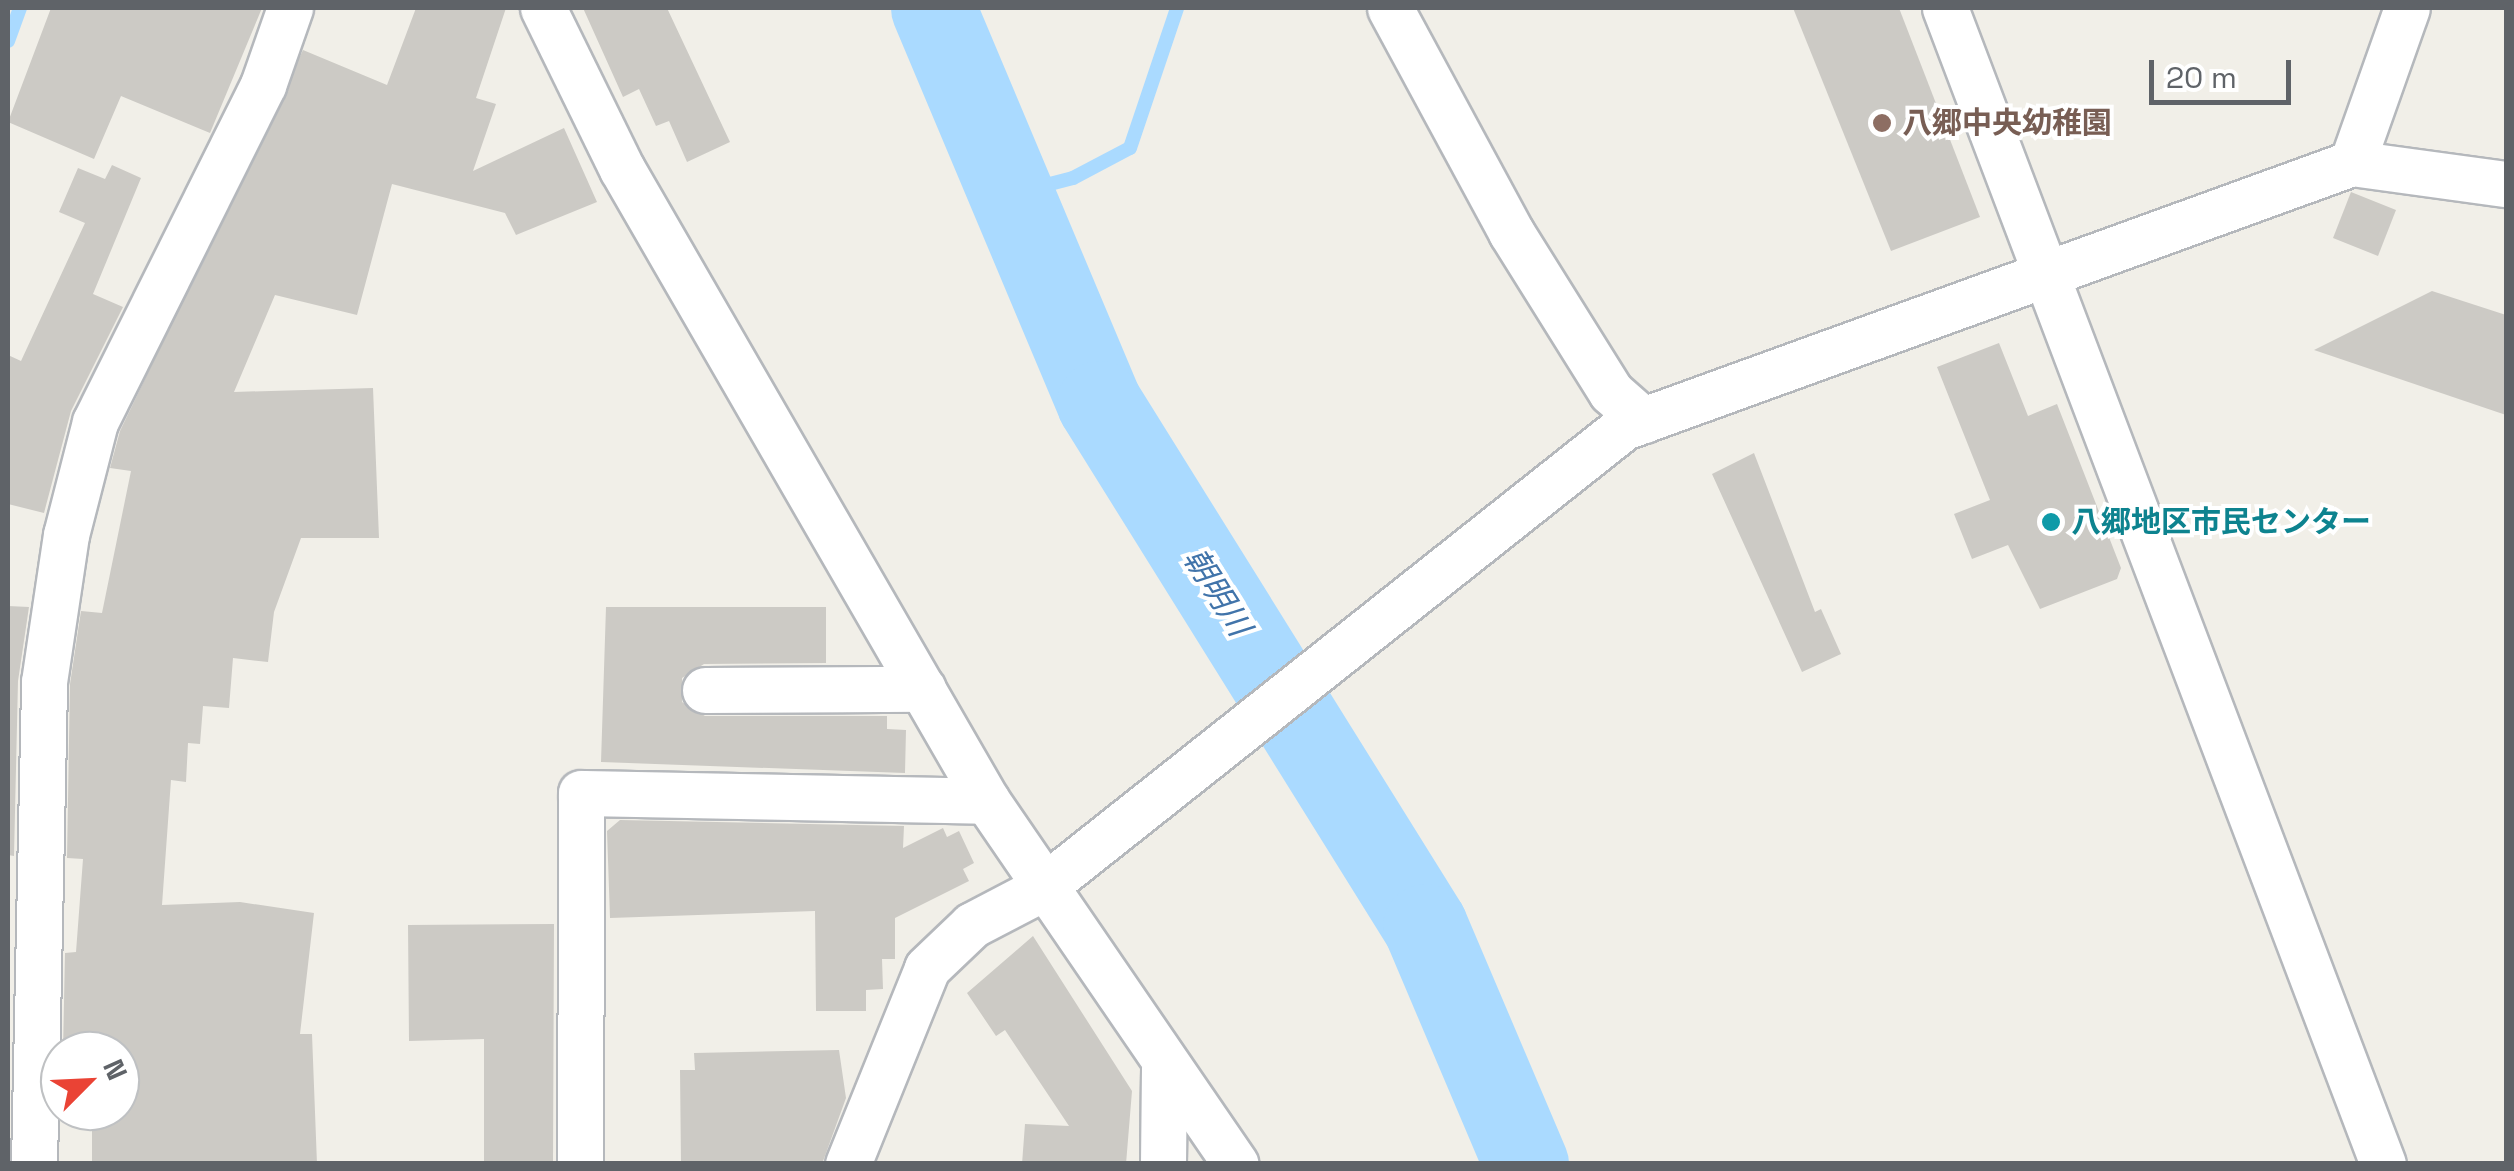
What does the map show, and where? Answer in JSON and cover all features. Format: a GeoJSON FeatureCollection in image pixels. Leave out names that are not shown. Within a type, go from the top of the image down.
{"type":"FeatureCollection","features":[{"type":"Feature","properties":{"kind":"street"},"geometry":{"type":"LineString","coordinates":[[34,1164],[44,682],[66,535],[95,422],[263,85],[290,8]]}},
{"type":"Feature","properties":{"kind":"street"},"geometry":{"type":"LineString","coordinates":[[543,8],[622,169],[986,801],[1041,889],[1164,1068],[1236,1164]]}},
{"type":"Feature","properties":{"kind":"street"},"geometry":{"type":"LineString","coordinates":[[1390,8],[1510,232],[1634,423]]}},
{"type":"Feature","properties":{"kind":"street"},"geometry":{"type":"LineString","coordinates":[[1944,8],[2384,1164]]}},
{"type":"Feature","properties":{"kind":"street"},"geometry":{"type":"LineString","coordinates":[[2352,163],[2406,8]]}},
{"type":"Feature","properties":{"kind":"street"},"geometry":{"type":"LineString","coordinates":[[848,1164],[927,968],[972,925],[1041,889],[1168,785],[1634,423],[2352,163],[2506,184]]}},
{"type":"Feature","properties":{"kind":"street"},"geometry":{"type":"LineString","coordinates":[[705,690],[923,689]]}},
{"type":"Feature","properties":{"kind":"street"},"geometry":{"type":"LineString","coordinates":[[580,1164],[581,793],[986,801]]}},
{"type":"Feature","properties":{"kind":"street"},"geometry":{"type":"LineString","coordinates":[[1164,1068],[1164,1164]]}},
{"type":"Feature","properties":{"kind":"building"},"geometry":{"type":"Polygon","coordinates":[[[51,8],[262,8],[210,133],[121,96],[94,159],[8,122],[51,8]]]}},
{"type":"Feature","properties":{"kind":"building"},"geometry":{"type":"Polygon","coordinates":[[[416,8],[506,8],[476,98],[496,104],[473,171],[564,128],[597,202],[516,235],[505,213],[392,184],[357,315],[275,295],[234,392],[373,388],[379,538],[301,538],[274,612],[268,662],[233,658],[229,708],[203,706],[200,744],[188,743],[186,782],[171,780],[162,905],[240,902],[314,913],[300,1034],[312,1034],[317,1164],[92,1164],[92,1131],[140,1131],[140,1031],[63,1031],[65,953],[76,952],[83,859],[67,858],[70,684],[81,611],[102,613],[131,471],[110,468],[120,431],[303,50],[387,85],[416,8]]]}},
{"type":"Feature","properties":{"kind":"building"},"geometry":{"type":"Polygon","coordinates":[[[583,8],[667,8],[730,142],[687,162],[669,121],[656,126],[639,89],[623,97],[583,8]]]}},
{"type":"Feature","properties":{"kind":"building"},"geometry":{"type":"Polygon","coordinates":[[[1793,8],[1899,8],[1980,217],[1891,251],[1793,8]]]}},
{"type":"Feature","properties":{"kind":"building"},"geometry":{"type":"Polygon","coordinates":[[[112,165],[141,178],[93,294],[123,307],[71,411],[44,513],[8,504],[8,355],[21,361],[85,223],[59,212],[78,168],[105,179],[112,165]]]}},
{"type":"Feature","properties":{"kind":"building"},"geometry":{"type":"Polygon","coordinates":[[[2351,192],[2396,210],[2378,256],[2333,238],[2351,192]]]}},
{"type":"Feature","properties":{"kind":"building"},"geometry":{"type":"Polygon","coordinates":[[[2432,291],[2506,315],[2506,415],[2314,350],[2432,291]]]}},
{"type":"Feature","properties":{"kind":"building","name":"八郷地区市民センター"},"geometry":{"type":"Polygon","coordinates":[[[1999,343],[2028,416],[2057,404],[2121,568],[2117,579],[2040,609],[2008,545],[1972,559],[1954,514],[1990,500],[1937,367],[1999,343]]]}},
{"type":"Feature","properties":{"kind":"building"},"geometry":{"type":"Polygon","coordinates":[[[1754,453],[1815,612],[1821,609],[1841,654],[1802,672],[1712,474],[1754,453]]]}},
{"type":"Feature","properties":{"kind":"building"},"geometry":{"type":"Polygon","coordinates":[[[8,606],[29,607],[18,681],[14,856],[8,855],[8,606]]]}},
{"type":"Feature","properties":{"kind":"building"},"geometry":{"type":"Polygon","coordinates":[[[606,607],[826,607],[826,663],[704,664],[682,678],[682,702],[705,716],[887,716],[887,729],[906,730],[905,773],[601,762],[606,607]]]}},
{"type":"Feature","properties":{"kind":"building"},"geometry":{"type":"Polygon","coordinates":[[[620,820],[904,826],[903,848],[943,828],[947,837],[959,831],[974,863],[963,869],[969,881],[895,918],[895,959],[882,959],[883,989],[866,990],[866,1011],[816,1011],[815,911],[610,918],[607,831],[620,820]]]}},
{"type":"Feature","properties":{"kind":"building"},"geometry":{"type":"Polygon","coordinates":[[[554,924],[553,1164],[484,1164],[484,1039],[409,1041],[408,925],[554,924]]]}},
{"type":"Feature","properties":{"kind":"building"},"geometry":{"type":"Polygon","coordinates":[[[1033,936],[1132,1091],[1126,1164],[1022,1164],[1025,1124],[1069,1126],[1005,1030],[996,1036],[967,993],[1033,936]]]}},
{"type":"Feature","properties":{"kind":"building"},"geometry":{"type":"Polygon","coordinates":[[[839,1050],[846,1098],[822,1164],[681,1164],[680,1070],[695,1070],[694,1053],[839,1050]]]}},
{"type":"Feature","properties":{"kind":"waterway"},"geometry":{"type":"LineString","coordinates":[[8,41],[20,8]]}},
{"type":"Feature","properties":{"kind":"waterway","name":"朝明川"},"geometry":{"type":"LineString","coordinates":[[933,8],[1099,403],[1425,926],[1526,1164]]}},
{"type":"Feature","properties":{"kind":"waterway"},"geometry":{"type":"LineString","coordinates":[[1011,194],[1073,178],[1130,148],[1177,8]]}},
{"type":"Feature","properties":{"kind":"place","name":"八郷中央幼稚園"},"geometry":{"type":"Point","coordinates":[1882,123]}},
{"type":"Feature","properties":{"kind":"place","name":"八郷地区市民センター"},"geometry":{"type":"Point","coordinates":[2051,522]}}]}
